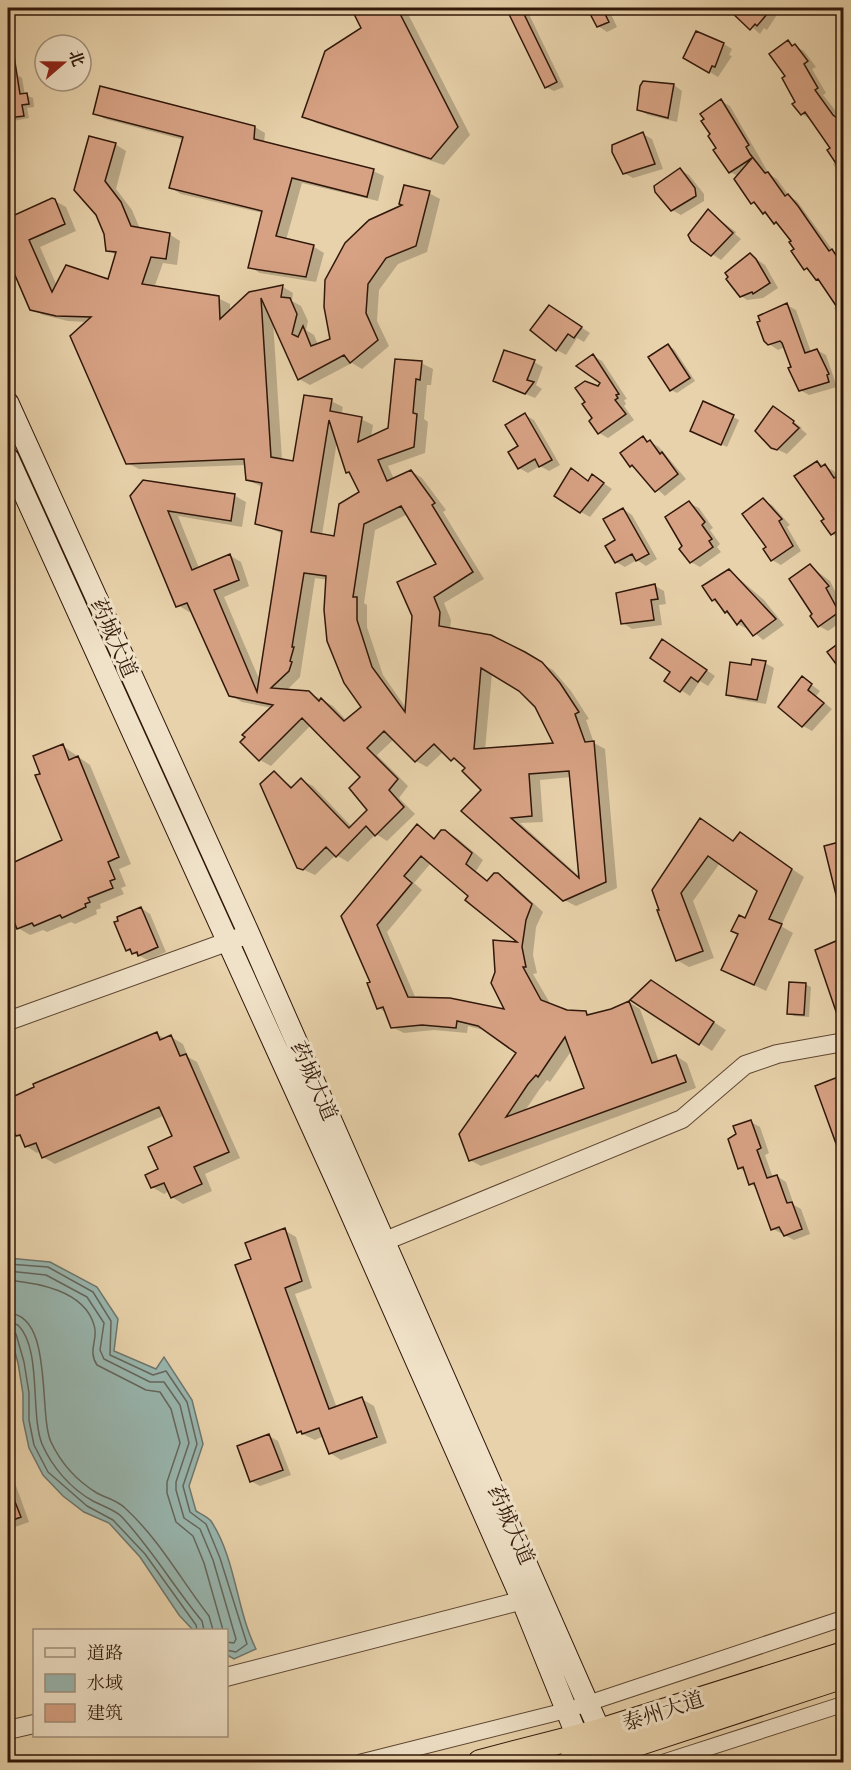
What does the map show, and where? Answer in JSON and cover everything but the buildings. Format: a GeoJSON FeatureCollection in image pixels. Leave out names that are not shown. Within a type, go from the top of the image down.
{"type":"FeatureCollection","features":[{"type":"Feature","properties":{"kind":"highway","name":"泰州大道"},"geometry":{"type":"LineString","coordinates":[[592,1752],[843,1654]]}},
{"type":"Feature","properties":{"kind":"highway","name":"泰州大道"},"geometry":{"type":"LineString","coordinates":[[480,1762],[592,1752],[843,1676]]}},
{"type":"Feature","properties":{"kind":"main road","name":"药城大道"},"geometry":{"type":"LineString","coordinates":[[8,403],[249,934],[385,1241],[532,1598],[568,1710],[592,1752]]}},
{"type":"Feature","properties":{"kind":"main road","name":"药城大道"},"geometry":{"type":"LineString","coordinates":[[8,458],[532,1598],[589,1704],[592,1752]]}},
{"type":"Feature","properties":{"kind":"street"},"geometry":{"type":"LineString","coordinates":[[8,1021],[249,934]]}},
{"type":"Feature","properties":{"kind":"street"},"geometry":{"type":"LineString","coordinates":[[385,1241],[682,1119],[745,1065],[777,1054],[843,1042]]}},
{"type":"Feature","properties":{"kind":"street"},"geometry":{"type":"LineString","coordinates":[[228,1676],[532,1598]]}},
{"type":"Feature","properties":{"kind":"street"},"geometry":{"type":"LineString","coordinates":[[361,1762],[589,1704],[843,1618]]}},
{"type":"Feature","properties":{"kind":"street"},"geometry":{"type":"LineString","coordinates":[[664,1762],[843,1704]]}},
{"type":"Feature","properties":{"kind":"street"},"geometry":{"type":"LineString","coordinates":[[8,1730],[33,1724]]}},
{"type":"Feature","properties":{"kind":"water"},"geometry":{"type":"Polygon","coordinates":[[[8,1258],[50,1262],[97,1287],[118,1319],[114,1351],[156,1369],[164,1357],[192,1400],[203,1444],[189,1486],[196,1511],[211,1521],[226,1551],[249,1634],[256,1649],[234,1659],[228,1656],[228,1629],[192,1629],[179,1615],[140,1557],[109,1523],[84,1512],[63,1496],[43,1475],[29,1448],[23,1420],[23,1394],[18,1363],[8,1327],[8,1258]]]}}]}
